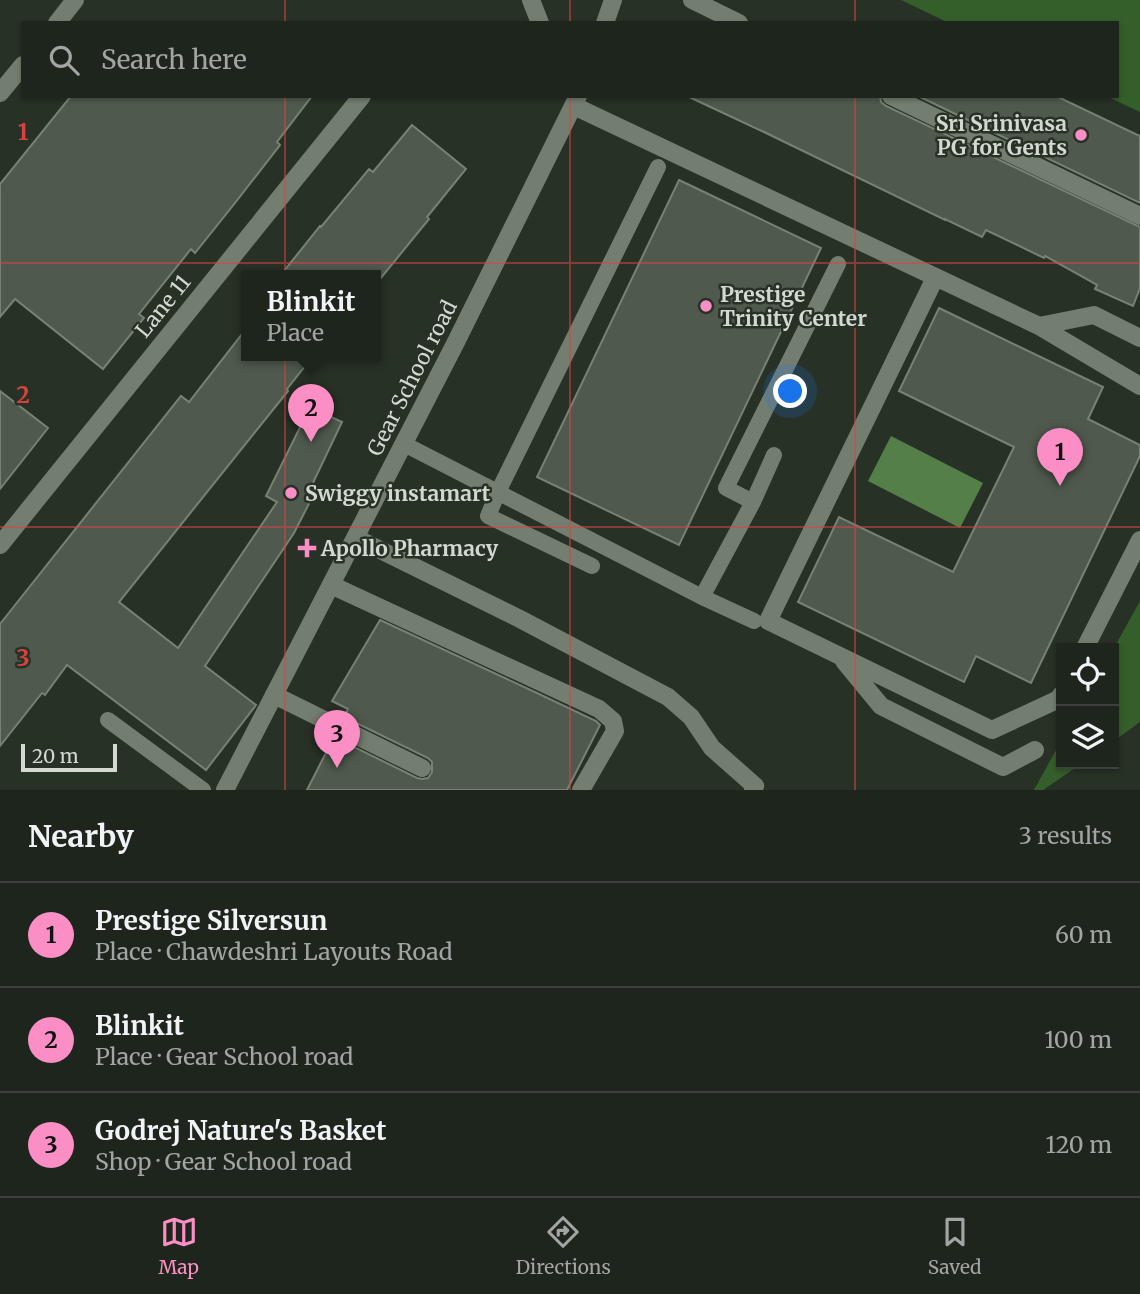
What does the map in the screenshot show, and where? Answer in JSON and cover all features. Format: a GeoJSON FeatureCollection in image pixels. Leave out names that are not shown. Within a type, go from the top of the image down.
{"type":"FeatureCollection","features":[{"type":"Feature","properties":{"kind":"street"},"geometry":{"type":"LineString","coordinates":[[59,21],[75,0]]}},
{"type":"Feature","properties":{"kind":"street"},"geometry":{"type":"LineString","coordinates":[[531,0],[539,21]]}},
{"type":"Feature","properties":{"kind":"street"},"geometry":{"type":"LineString","coordinates":[[606,21],[613,0]]}},
{"type":"Feature","properties":{"kind":"street"},"geometry":{"type":"LineString","coordinates":[[692,0],[735,21]]}},
{"type":"Feature","properties":{"kind":"street"},"geometry":{"type":"LineString","coordinates":[[0,93],[21,67]]}},
{"type":"Feature","properties":{"kind":"street","name":"Lane 11"},"geometry":{"type":"LineString","coordinates":[[0,545],[360,98]]}},
{"type":"Feature","properties":{"kind":"street"},"geometry":{"type":"LineString","coordinates":[[895,98],[1140,216]]}},
{"type":"Feature","properties":{"kind":"street"},"geometry":{"type":"LineString","coordinates":[[574,100],[1038,326],[1140,386]]}},
{"type":"Feature","properties":{"kind":"street","name":"Gear School road"},"geometry":{"type":"LineString","coordinates":[[225,790],[356,538],[574,100]]}},
{"type":"Feature","properties":{"kind":"street"},"geometry":{"type":"LineString","coordinates":[[935,278],[768,621],[992,730],[1056,700]]}},
{"type":"Feature","properties":{"kind":"street"},"geometry":{"type":"LineString","coordinates":[[1038,326],[1094,315],[1140,338]]}},
{"type":"Feature","properties":{"kind":"street"},"geometry":{"type":"LineString","coordinates":[[356,538],[520,619],[668,697],[691,717],[712,748],[756,789]]}},
{"type":"Feature","properties":{"kind":"street"},"geometry":{"type":"LineString","coordinates":[[1088,643],[1140,541]]}},
{"type":"Feature","properties":{"kind":"street"},"geometry":{"type":"LineString","coordinates":[[331,585],[599,709],[612,720],[615,732],[581,790]]}},
{"type":"Feature","properties":{"kind":"street"},"geometry":{"type":"LineString","coordinates":[[841,657],[880,706],[1003,767],[1035,750]]}},
{"type":"Feature","properties":{"kind":"street"},"geometry":{"type":"LineString","coordinates":[[274,695],[422,768]]}},
{"type":"Feature","properties":{"kind":"lane"},"geometry":{"type":"LineString","coordinates":[[592,566],[488,516],[658,167]]}},
{"type":"Feature","properties":{"kind":"lane"},"geometry":{"type":"LineString","coordinates":[[752,502],[726,488],[838,264]]}},
{"type":"Feature","properties":{"kind":"lane"},"geometry":{"type":"LineString","coordinates":[[404,443],[702,597],[754,621]]}},
{"type":"Feature","properties":{"kind":"lane"},"geometry":{"type":"LineString","coordinates":[[702,597],[774,455]]}},
{"type":"Feature","properties":{"kind":"lane"},"geometry":{"type":"LineString","coordinates":[[108,720],[203,790]]}},
{"type":"Feature","properties":{"kind":"shaded area"},"geometry":{"type":"Polygon","coordinates":[[[901,0],[1140,0],[1140,112],[1110,98],[1119,98],[1119,21],[945,21],[901,0]]]}},
{"type":"Feature","properties":{"kind":"shaded area"},"geometry":{"type":"Polygon","coordinates":[[[891,436],[983,483],[960,528],[868,481],[891,436]]]}},
{"type":"Feature","properties":{"kind":"shaded area"},"geometry":{"type":"Polygon","coordinates":[[[1140,601],[1140,722],[1119,737],[1119,643],[1117,643],[1140,601]]]}},
{"type":"Feature","properties":{"kind":"shaded area"},"geometry":{"type":"Polygon","coordinates":[[[1056,750],[1056,769],[1074,769],[1043,790],[1034,790],[1056,750]]]}},
{"type":"Feature","properties":{"kind":"building"},"geometry":{"type":"Polygon","coordinates":[[[69,98],[310,98],[277,142],[280,145],[235,203],[195,253],[191,249],[139,314],[144,318],[103,369],[15,299],[0,317],[0,184],[69,98]]]}},
{"type":"Feature","properties":{"kind":"building"},"geometry":{"type":"Polygon","coordinates":[[[691,98],[880,98],[886,106],[1140,227],[1140,288],[1133,306],[1095,289],[1097,285],[1045,256],[1044,258],[986,230],[982,237],[691,98]]]}},
{"type":"Feature","properties":{"kind":"building"},"geometry":{"type":"Polygon","coordinates":[[[922,98],[1060,98],[1140,136],[1140,203],[922,98]]]}},
{"type":"Feature","properties":{"kind":"building"},"geometry":{"type":"Polygon","coordinates":[[[412,125],[466,169],[381,278],[381,270],[285,270],[369,169],[373,172],[412,125]]]}},
{"type":"Feature","properties":{"kind":"building","name":"Prestige Trinity Center"},"geometry":{"type":"Polygon","coordinates":[[[679,180],[821,248],[679,545],[537,477],[679,180]]]}},
{"type":"Feature","properties":{"kind":"building"},"geometry":{"type":"Polygon","coordinates":[[[939,308],[1103,387],[1088,419],[1140,445],[1140,456],[1031,683],[976,656],[964,682],[798,602],[839,517],[953,572],[1014,447],[899,391],[939,308]]]}},
{"type":"Feature","properties":{"kind":"building"},"geometry":{"type":"Polygon","coordinates":[[[241,335],[241,361],[309,361],[119,602],[178,648],[277,502],[266,496],[310,407],[342,422],[311,487],[316,490],[294,533],[205,666],[256,705],[206,770],[67,665],[45,695],[42,693],[0,746],[0,624],[181,396],[189,402],[241,335]]]}},
{"type":"Feature","properties":{"kind":"building"},"geometry":{"type":"Polygon","coordinates":[[[0,391],[48,428],[0,489],[0,391]]]}},
{"type":"Feature","properties":{"kind":"building"},"geometry":{"type":"Polygon","coordinates":[[[380,620],[596,721],[600,725],[567,790],[307,790],[334,737],[417,778],[428,778],[432,772],[432,762],[428,758],[344,717],[348,709],[332,701],[380,620]]]}},
{"type":"Feature","properties":{"kind":"place","name":"Sri Srinivasa PG for Gents"},"geometry":{"type":"Point","coordinates":[1081,135]}},
{"type":"Feature","properties":{"kind":"place","name":"Prestige Trinity Center"},"geometry":{"type":"Point","coordinates":[706,306]}},
{"type":"Feature","properties":{"kind":"place","name":"Blinkit"},"geometry":{"type":"Point","coordinates":[311,442]}},
{"type":"Feature","properties":{"kind":"place","name":"Prestige Silversun"},"geometry":{"type":"Point","coordinates":[1060,486]}},
{"type":"Feature","properties":{"kind":"place","name":"Swiggy instamart"},"geometry":{"type":"Point","coordinates":[291,493]}},
{"type":"Feature","properties":{"kind":"place","name":"Apollo Pharmacy"},"geometry":{"type":"Point","coordinates":[307,548]}},
{"type":"Feature","properties":{"kind":"place","name":"Godrej Nature's Basket"},"geometry":{"type":"Point","coordinates":[337,768]}}]}
